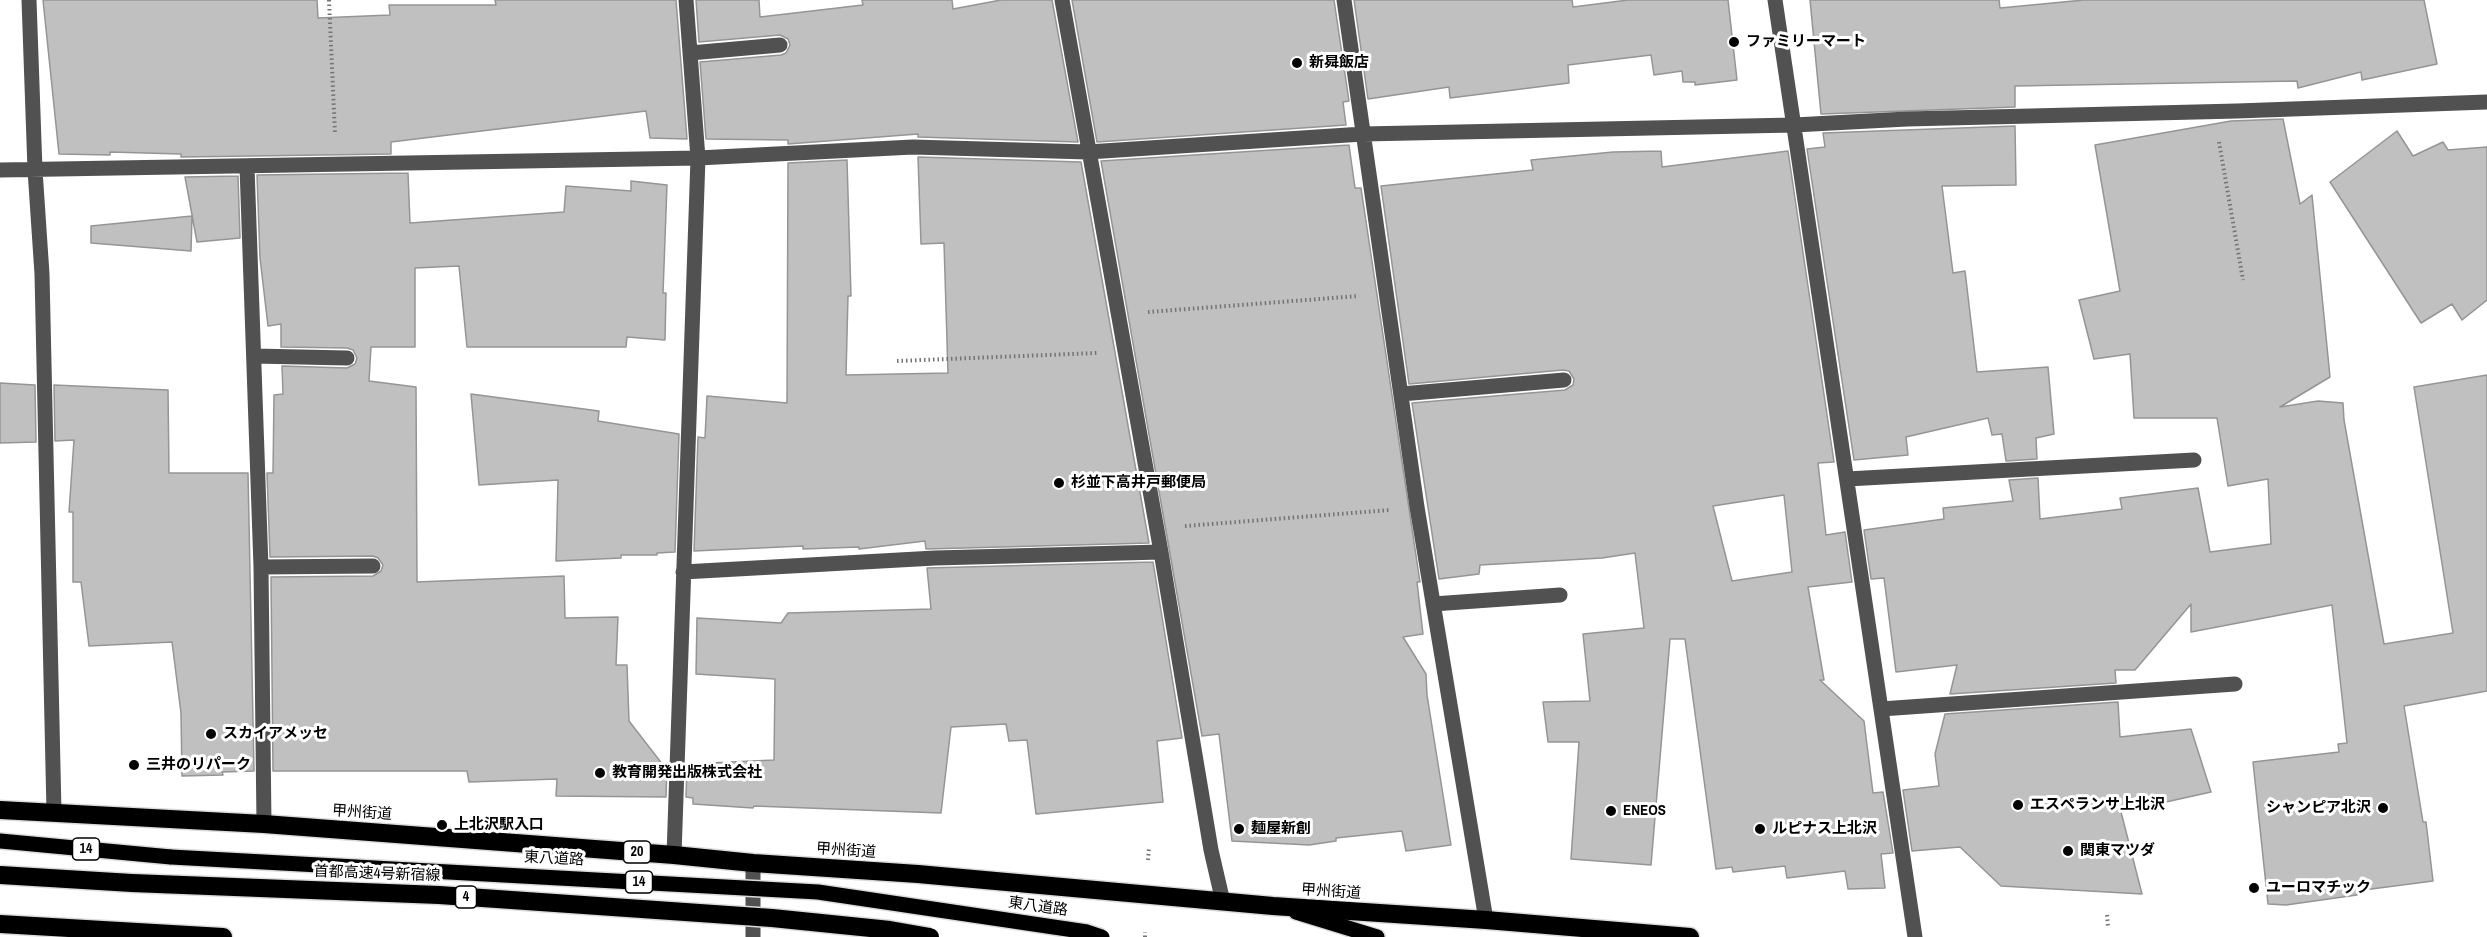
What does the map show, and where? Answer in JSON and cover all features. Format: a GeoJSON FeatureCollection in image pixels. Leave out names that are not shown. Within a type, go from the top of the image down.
{"type":"FeatureCollection","features":[{"type":"Feature","properties":{"kind":"highway","name":"甲州街道"},"geometry":{"type":"LineString","coordinates":[[0,810],[264,824],[918,874],[1273,906],[1486,920],[1690,937]]}},
{"type":"Feature","properties":{"kind":"highway","name":"首都高速4号新宿線"},"geometry":{"type":"LineString","coordinates":[[0,875],[132,883],[439,895],[772,918],[890,930],[930,937]]}},
{"type":"Feature","properties":{"kind":"highway"},"geometry":{"type":"LineString","coordinates":[[0,924],[223,937]]}},
{"type":"Feature","properties":{"kind":"main road","name":"東八道路"},"geometry":{"type":"LineString","coordinates":[[0,841],[171,857],[818,892],[1087,932],[1102,937]]}},
{"type":"Feature","properties":{"kind":"main road"},"geometry":{"type":"LineString","coordinates":[[1273,906],[1377,937]]}},
{"type":"Feature","properties":{"kind":"street"},"geometry":{"type":"LineString","coordinates":[[29,0],[35,170],[42,274],[54,812]]}},
{"type":"Feature","properties":{"kind":"street"},"geometry":{"type":"LineString","coordinates":[[674,855],[698,158],[686,0]]}},
{"type":"Feature","properties":{"kind":"street"},"geometry":{"type":"LineString","coordinates":[[1062,0],[1157,528],[1211,850],[1223,902]]}},
{"type":"Feature","properties":{"kind":"street"},"geometry":{"type":"LineString","coordinates":[[1344,0],[1417,507],[1486,920]]}},
{"type":"Feature","properties":{"kind":"street"},"geometry":{"type":"LineString","coordinates":[[1775,0],[1915,937]]}},
{"type":"Feature","properties":{"kind":"street"},"geometry":{"type":"LineString","coordinates":[[690,53],[780,45]]}},
{"type":"Feature","properties":{"kind":"street"},"geometry":{"type":"LineString","coordinates":[[0,170],[698,158],[913,147],[1088,152],[1364,134],[1794,125],[1907,119],[2214,112],[2487,102]]}},
{"type":"Feature","properties":{"kind":"street"},"geometry":{"type":"LineString","coordinates":[[247,167],[261,567],[264,824]]}},
{"type":"Feature","properties":{"kind":"street"},"geometry":{"type":"LineString","coordinates":[[254,356],[347,358]]}},
{"type":"Feature","properties":{"kind":"street"},"geometry":{"type":"LineString","coordinates":[[1401,394],[1564,380]]}},
{"type":"Feature","properties":{"kind":"street"},"geometry":{"type":"LineString","coordinates":[[1847,479],[2194,460]]}},
{"type":"Feature","properties":{"kind":"street"},"geometry":{"type":"LineString","coordinates":[[683,572],[935,558],[1161,552]]}},
{"type":"Feature","properties":{"kind":"street"},"geometry":{"type":"LineString","coordinates":[[261,567],[373,566]]}},
{"type":"Feature","properties":{"kind":"street"},"geometry":{"type":"LineString","coordinates":[[1433,604],[1560,595]]}},
{"type":"Feature","properties":{"kind":"street"},"geometry":{"type":"LineString","coordinates":[[1881,709],[2235,684]]}},
{"type":"Feature","properties":{"kind":"street"},"geometry":{"type":"LineString","coordinates":[[753,863],[753,937]]}},
{"type":"Feature","properties":{"kind":"path"},"geometry":{"type":"LineString","coordinates":[[328,0],[336,165]]}},
{"type":"Feature","properties":{"kind":"path"},"geometry":{"type":"LineString","coordinates":[[2214,112],[2243,280]]}},
{"type":"Feature","properties":{"kind":"path"},"geometry":{"type":"LineString","coordinates":[[1117,314],[1387,294]]}},
{"type":"Feature","properties":{"kind":"path"},"geometry":{"type":"LineString","coordinates":[[897,361],[1124,352]]}},
{"type":"Feature","properties":{"kind":"path"},"geometry":{"type":"LineString","coordinates":[[1157,528],[1417,507]]}},
{"type":"Feature","properties":{"kind":"path"},"geometry":{"type":"LineString","coordinates":[[1148,860],[1149,848]]}},
{"type":"Feature","properties":{"kind":"path"},"geometry":{"type":"LineString","coordinates":[[2108,915],[2108,927]]}},
{"type":"Feature","properties":{"kind":"building"},"geometry":{"type":"Polygon","coordinates":[[[43,0],[317,0],[318,18],[390,15],[389,5],[496,5],[495,0],[676,0],[687,139],[650,138],[646,111],[391,142],[391,154],[181,157],[181,154],[110,152],[110,155],[59,154],[43,0]]]}},
{"type":"Feature","properties":{"kind":"building"},"geometry":{"type":"Polygon","coordinates":[[[696,0],[759,0],[760,17],[863,5],[862,0],[952,0],[953,9],[1001,0],[1052,0],[1078,142],[918,137],[918,134],[788,144],[788,140],[706,139],[700,62],[781,55],[786,53],[790,45],[788,39],[780,35],[699,42],[696,0]]]}},
{"type":"Feature","properties":{"kind":"building"},"geometry":{"type":"Polygon","coordinates":[[[1072,0],[1334,0],[1349,101],[1343,102],[1346,125],[1097,142],[1072,0]]]}},
{"type":"Feature","properties":{"kind":"building"},"geometry":{"type":"Polygon","coordinates":[[[1354,0],[1572,0],[1573,7],[1628,0],[1728,0],[1737,80],[1695,85],[1695,82],[1683,82],[1682,71],[1654,75],[1651,55],[1568,65],[1569,83],[1450,98],[1449,87],[1368,99],[1354,0]]]}},
{"type":"Feature","properties":{"kind":"building"},"geometry":{"type":"Polygon","coordinates":[[[1810,0],[1999,0],[2000,8],[2084,0],[2424,0],[2437,64],[2362,80],[2361,72],[2298,88],[2297,81],[2015,86],[2015,107],[1821,114],[1810,0]]]}},
{"type":"Feature","properties":{"kind":"building"},"geometry":{"type":"Polygon","coordinates":[[[2283,119],[2300,204],[2312,195],[2330,377],[2280,407],[2318,401],[2343,403],[2344,420],[2384,644],[2453,633],[2414,387],[2487,375],[2487,691],[2404,706],[2423,822],[2426,822],[2433,881],[2356,891],[2357,895],[2286,905],[2268,904],[2253,762],[2339,752],[2338,744],[2347,743],[2332,605],[2191,632],[2191,604],[2135,670],[2115,670],[2116,683],[1950,694],[1957,665],[1896,672],[1884,578],[1871,579],[1864,530],[1944,519],[1943,508],[2013,501],[2009,480],[2038,478],[2040,519],[2122,509],[2120,498],[2198,488],[2210,552],[2271,544],[2268,479],[2228,486],[2217,418],[2134,418],[2130,354],[2094,359],[2079,300],[2120,291],[2095,145],[2231,121],[2283,119]]]}},
{"type":"Feature","properties":{"kind":"building"},"geometry":{"type":"Polygon","coordinates":[[[2015,126],[2016,185],[1942,186],[1953,273],[1965,271],[1977,372],[2048,367],[2054,434],[2036,438],[2037,459],[2006,461],[2002,434],[1992,435],[1988,418],[1906,437],[1908,455],[1854,460],[1807,149],[1825,147],[1823,133],[2015,126]]]}},
{"type":"Feature","properties":{"kind":"building"},"geometry":{"type":"Polygon","coordinates":[[[2397,131],[2413,156],[2443,142],[2448,150],[2487,147],[2487,300],[2462,320],[2452,304],[2421,323],[2330,182],[2397,131]]]}},
{"type":"Feature","properties":{"kind":"building"},"geometry":{"type":"Polygon","coordinates":[[[1349,145],[1355,188],[1361,188],[1420,582],[1417,582],[1423,634],[1403,637],[1426,674],[1427,695],[1451,845],[1406,851],[1402,831],[1336,838],[1336,841],[1309,845],[1232,841],[1219,734],[1202,736],[1101,161],[1349,145]]]}},
{"type":"Feature","properties":{"kind":"building"},"geometry":{"type":"Polygon","coordinates":[[[1661,151],[1662,167],[1788,151],[1834,462],[1818,463],[1826,535],[1845,532],[1852,582],[1808,587],[1824,680],[1820,680],[1864,721],[1873,793],[1883,792],[1893,853],[1881,854],[1885,888],[1848,889],[1845,871],[1787,878],[1785,866],[1733,872],[1732,867],[1716,869],[1685,639],[1670,639],[1651,865],[1571,859],[1579,742],[1548,742],[1543,702],[1590,701],[1583,634],[1644,628],[1635,553],[1602,558],[1480,565],[1479,574],[1439,579],[1412,403],[1565,390],[1573,385],[1574,379],[1569,371],[1563,370],[1409,384],[1381,186],[1533,170],[1531,160],[1613,152],[1661,151]],[[1784,495],[1713,506],[1732,581],[1792,572],[1784,495]]]}},
{"type":"Feature","properties":{"kind":"building"},"geometry":{"type":"Polygon","coordinates":[[[918,157],[1081,162],[1149,543],[926,549],[925,541],[859,549],[859,547],[803,549],[803,546],[694,551],[698,437],[705,438],[707,396],[787,403],[788,163],[847,160],[851,296],[848,296],[846,375],[948,373],[944,243],[921,244],[918,157]]]}},
{"type":"Feature","properties":{"kind":"building"},"geometry":{"type":"Polygon","coordinates":[[[408,173],[410,223],[564,212],[566,186],[631,191],[631,181],[667,185],[663,293],[666,293],[665,340],[627,337],[626,347],[467,347],[459,266],[415,268],[415,347],[371,347],[369,381],[416,387],[417,582],[564,576],[565,618],[618,617],[616,665],[627,665],[629,721],[663,765],[667,764],[666,797],[556,796],[557,779],[469,782],[467,771],[273,771],[271,577],[373,576],[381,571],[383,565],[378,558],[373,556],[270,557],[267,473],[273,473],[274,395],[283,394],[282,366],[347,368],[355,364],[357,358],[353,350],[347,348],[281,347],[281,324],[268,326],[260,258],[257,175],[408,173]]]}},
{"type":"Feature","properties":{"kind":"building"},"geometry":{"type":"Polygon","coordinates":[[[238,176],[240,238],[197,242],[185,177],[238,176]]]}},
{"type":"Feature","properties":{"kind":"building"},"geometry":{"type":"Polygon","coordinates":[[[192,216],[191,251],[91,243],[91,226],[192,216]]]}},
{"type":"Feature","properties":{"kind":"building"},"geometry":{"type":"Polygon","coordinates":[[[0,383],[35,385],[36,442],[0,443],[0,383]]]}},
{"type":"Feature","properties":{"kind":"building"},"geometry":{"type":"Polygon","coordinates":[[[54,385],[168,390],[169,473],[248,473],[254,771],[222,772],[223,775],[182,776],[181,713],[172,642],[89,646],[81,582],[73,582],[73,512],[69,512],[74,440],[55,441],[54,385]]]}},
{"type":"Feature","properties":{"kind":"building"},"geometry":{"type":"Polygon","coordinates":[[[471,394],[599,411],[598,421],[679,434],[675,552],[657,553],[657,555],[621,555],[621,558],[556,561],[558,480],[479,485],[471,394]]]}},
{"type":"Feature","properties":{"kind":"building"},"geometry":{"type":"Polygon","coordinates":[[[1153,562],[1182,738],[1157,741],[1163,802],[1036,814],[1027,740],[1009,741],[1006,724],[951,727],[941,813],[754,806],[753,808],[693,804],[693,798],[686,797],[687,764],[774,760],[775,679],[696,674],[697,618],[781,623],[788,613],[931,609],[927,568],[1153,562]]]}},
{"type":"Feature","properties":{"kind":"building","name":"エスペランサ上北沢"},"geometry":{"type":"Polygon","coordinates":[[[2118,702],[2120,737],[2191,729],[2211,792],[2121,812],[2142,894],[2001,886],[1960,847],[1912,851],[1903,790],[1939,786],[1935,754],[1945,714],[2118,702]]]}},
{"type":"Feature","properties":{"kind":"place","name":"ファミリーマート"},"geometry":{"type":"Point","coordinates":[1734,42]}},
{"type":"Feature","properties":{"kind":"place","name":"新曻飯店"},"geometry":{"type":"Point","coordinates":[1297,63]}},
{"type":"Feature","properties":{"kind":"place","name":"杉並下高井戸郵便局"},"geometry":{"type":"Point","coordinates":[1059,483]}},
{"type":"Feature","properties":{"kind":"place","name":"スカイアメッセ"},"geometry":{"type":"Point","coordinates":[211,734]}},
{"type":"Feature","properties":{"kind":"place","name":"三井のリパーク"},"geometry":{"type":"Point","coordinates":[134,765]}},
{"type":"Feature","properties":{"kind":"place","name":"教育開発出版株式会社"},"geometry":{"type":"Point","coordinates":[600,773]}},
{"type":"Feature","properties":{"kind":"place","name":"エスペランサ上北沢"},"geometry":{"type":"Point","coordinates":[2018,805]}},
{"type":"Feature","properties":{"kind":"place","name":"シャンピア北沢"},"geometry":{"type":"Point","coordinates":[2383,808]}},
{"type":"Feature","properties":{"kind":"place","name":"ENEOS"},"geometry":{"type":"Point","coordinates":[1611,811]}},
{"type":"Feature","properties":{"kind":"place","name":"上北沢駅入口"},"geometry":{"type":"Point","coordinates":[442,825]}},
{"type":"Feature","properties":{"kind":"place","name":"麺屋新創"},"geometry":{"type":"Point","coordinates":[1239,829]}},
{"type":"Feature","properties":{"kind":"place","name":"ルピナス上北沢"},"geometry":{"type":"Point","coordinates":[1760,829]}},
{"type":"Feature","properties":{"kind":"place","name":"関東マツダ"},"geometry":{"type":"Point","coordinates":[2068,851]}},
{"type":"Feature","properties":{"kind":"place","name":"ユーロマチック"},"geometry":{"type":"Point","coordinates":[2254,888]}}]}
